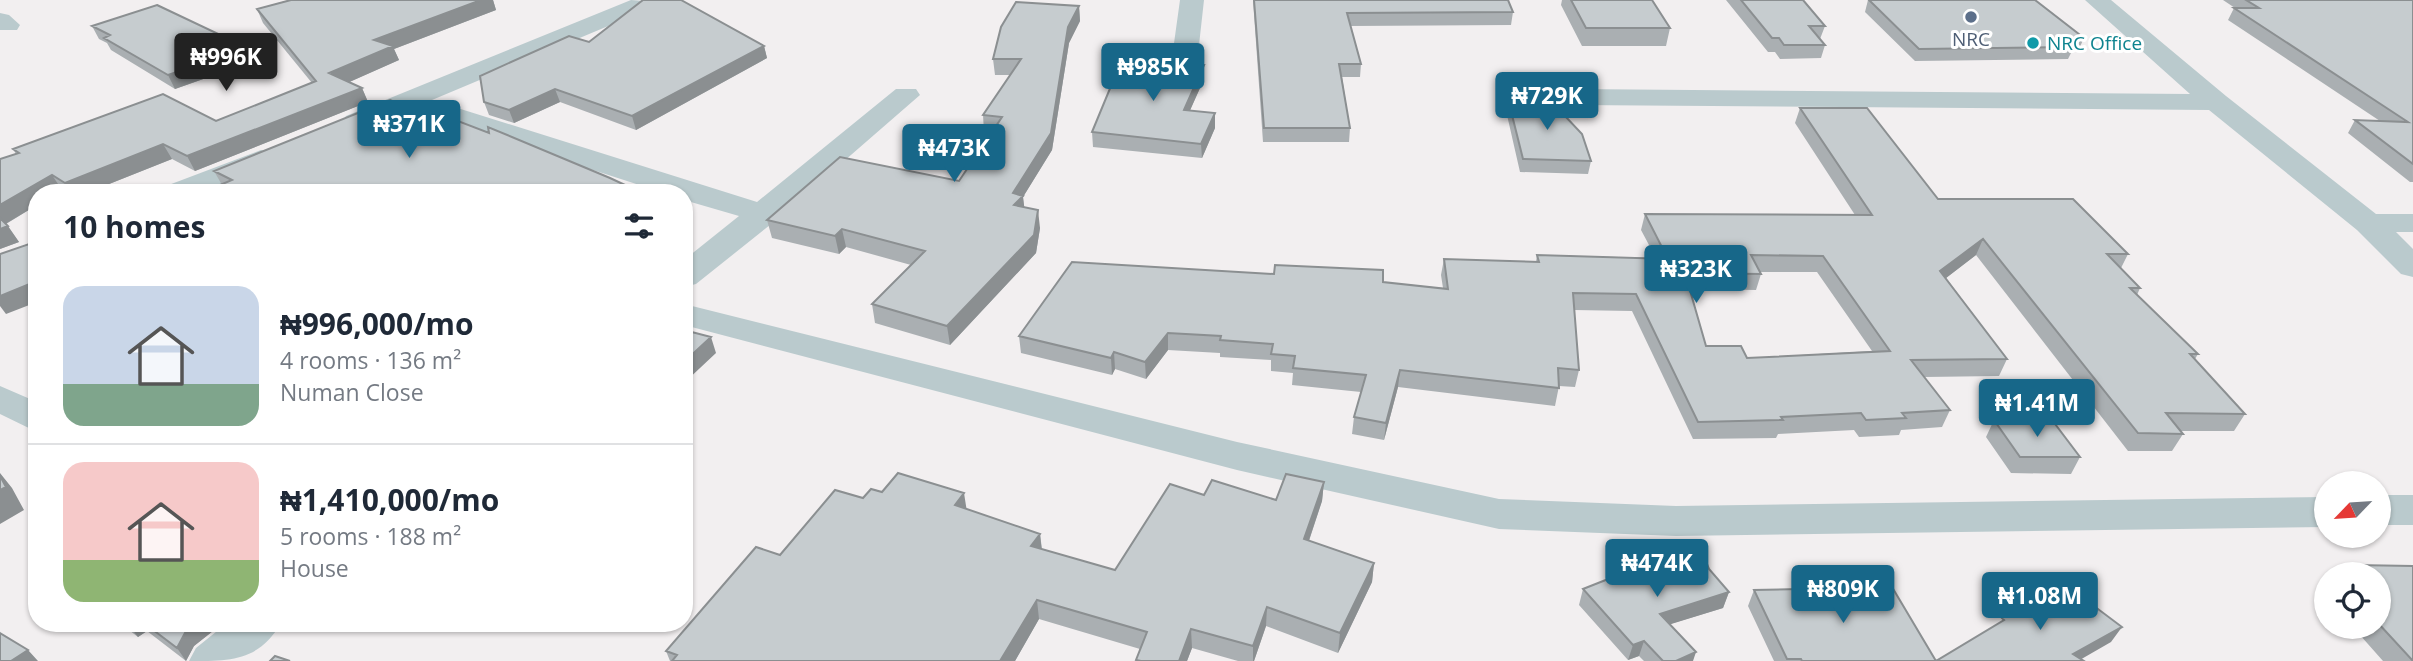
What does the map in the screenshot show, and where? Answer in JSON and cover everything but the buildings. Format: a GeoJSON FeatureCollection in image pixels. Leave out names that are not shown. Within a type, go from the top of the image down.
{"type":"FeatureCollection","features":[{"type":"Feature","properties":{"kind":"street"},"geometry":{"type":"LineString","coordinates":[[1182,72],[1192,0]]}},
{"type":"Feature","properties":{"kind":"street"},"geometry":{"type":"LineString","coordinates":[[2097,0],[2216,102],[2368,223],[2413,267]]}},
{"type":"Feature","properties":{"kind":"street"},"geometry":{"type":"LineString","coordinates":[[330,132],[636,6]]}},
{"type":"Feature","properties":{"kind":"street"},"geometry":{"type":"LineString","coordinates":[[693,270],[906,95]]}},
{"type":"Feature","properties":{"kind":"street"},"geometry":{"type":"LineString","coordinates":[[1575,97],[2216,102]]}},
{"type":"Feature","properties":{"kind":"street"},"geometry":{"type":"LineString","coordinates":[[407,101],[665,184]]}},
{"type":"Feature","properties":{"kind":"street"},"geometry":{"type":"LineString","coordinates":[[197,184],[292,147]]}},
{"type":"Feature","properties":{"kind":"street"},"geometry":{"type":"LineString","coordinates":[[693,192],[764,214]]}},
{"type":"Feature","properties":{"kind":"street"},"geometry":{"type":"LineString","coordinates":[[2368,223],[2413,223]]}},
{"type":"Feature","properties":{"kind":"street"},"geometry":{"type":"LineString","coordinates":[[693,316],[1237,456],[1499,514],[1690,521],[2314,512]]}},
{"type":"Feature","properties":{"kind":"street"},"geometry":{"type":"LineString","coordinates":[[0,398],[28,414]]}},
{"type":"Feature","properties":{"kind":"street"},"geometry":{"type":"LineString","coordinates":[[2391,510],[2413,510]]}},
{"type":"Feature","properties":{"kind":"street"},"geometry":{"type":"LineString","coordinates":[[212,661],[248,632]]}},
{"type":"Feature","properties":{"kind":"place","name":"NRC"},"geometry":{"type":"Point","coordinates":[1971,17]}},
{"type":"Feature","properties":{"kind":"place","name":"NRC Office"},"geometry":{"type":"Point","coordinates":[2033,43]}}]}
